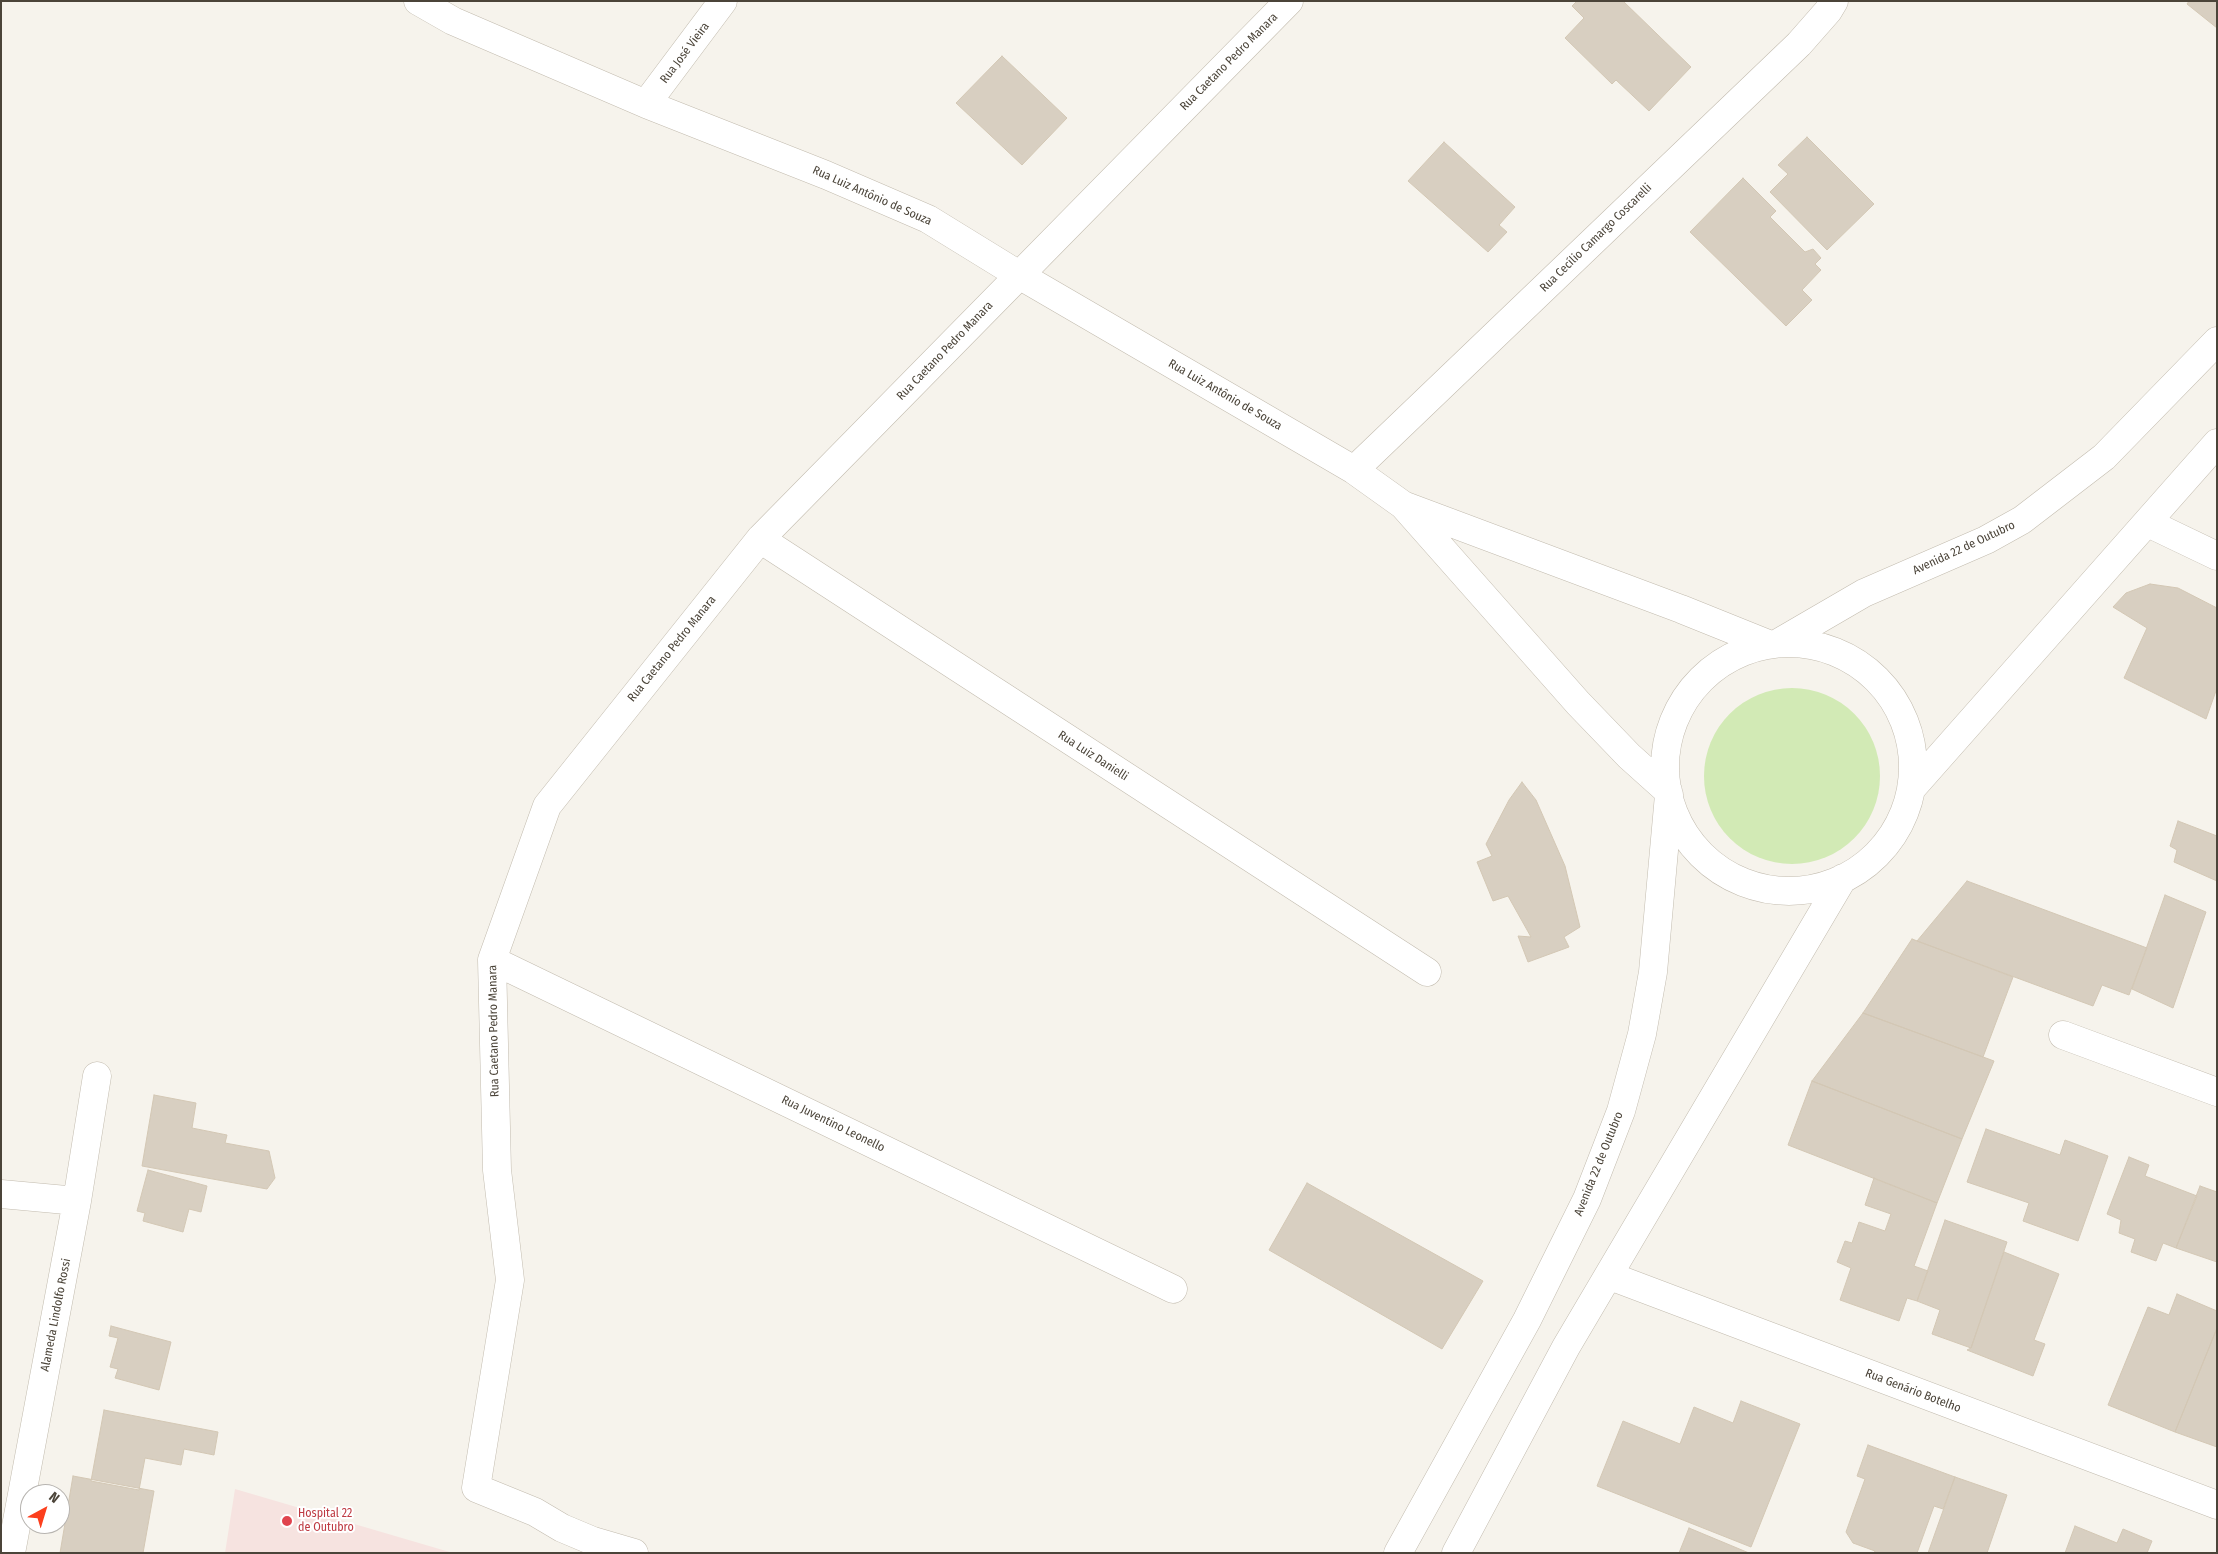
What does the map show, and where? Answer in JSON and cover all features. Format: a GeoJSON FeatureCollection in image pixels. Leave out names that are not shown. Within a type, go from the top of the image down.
{"type":"FeatureCollection","features":[{"type":"Feature","properties":{"kind":"street","name":"Rua Luiz Antônio de Souza"},"geometry":{"type":"LineString","coordinates":[[418,1],[453,20],[646,104],[826,175],[928,219],[1019,275],[1354,470],[1403,505]]}},
{"type":"Feature","properties":{"kind":"street","name":"Rua José Vieira"},"geometry":{"type":"LineString","coordinates":[[646,104],[723,1]]}},
{"type":"Feature","properties":{"kind":"street","name":"Rua Caetano Pedro Manara"},"geometry":{"type":"LineString","coordinates":[[634,1553],[593,1541],[562,1528],[535,1512],[476,1488],[510,1280],[498,1170],[492,960],[547,806],[760,540],[1289,1]]}},
{"type":"Feature","properties":{"kind":"street","name":"Rua Cecílio Camargo Coscarelli"},"geometry":{"type":"LineString","coordinates":[[1354,470],[1799,44],[1834,1]]}},
{"type":"Feature","properties":{"kind":"street","name":"Avenida 22 de Outubro"},"geometry":{"type":"LineString","coordinates":[[1773,644],[1864,594],[1986,540],[2022,520],[2104,457],[2217,341]]}},
{"type":"Feature","properties":{"kind":"street"},"geometry":{"type":"LineString","coordinates":[[1912,788],[2217,443]]}},
{"type":"Feature","properties":{"kind":"street"},"geometry":{"type":"LineString","coordinates":[[1403,505],[1773,644]]}},
{"type":"Feature","properties":{"kind":"street"},"geometry":{"type":"LineString","coordinates":[[1403,505],[1578,703],[1668,793]]}},
{"type":"Feature","properties":{"kind":"street"},"geometry":{"type":"LineString","coordinates":[[2148,523],[2217,556]]}},
{"type":"Feature","properties":{"kind":"street","name":"Rua Luiz Danielli"},"geometry":{"type":"LineString","coordinates":[[760,540],[1426,972]]}},
{"type":"Feature","properties":{"kind":"street"},"geometry":{"type":"LineString","coordinates":[[1798,643],[1838,653],[1873,676],[1898,708],[1906,727],[1913,767],[1912,788],[1895,832],[1864,866],[1843,878],[1801,890],[1757,886],[1736,878],[1717,867],[1700,853],[1676,816],[1668,793],[1665,765],[1669,735],[1674,720],[1689,693],[1710,671],[1722,662],[1736,654],[1773,644],[1798,643]]}},
{"type":"Feature","properties":{"kind":"street","name":"Avenida 22 de Outubro"},"geometry":{"type":"LineString","coordinates":[[1398,1553],[1532,1312],[1587,1199],[1620,1111],[1642,1034],[1653,972],[1668,793]]}},
{"type":"Feature","properties":{"kind":"street"},"geometry":{"type":"LineString","coordinates":[[1456,1553],[1566,1348],[1843,878]]}},
{"type":"Feature","properties":{"kind":"street","name":"Rua Juventino Leonello"},"geometry":{"type":"LineString","coordinates":[[492,960],[1173,1289]]}},
{"type":"Feature","properties":{"kind":"street"},"geometry":{"type":"LineString","coordinates":[[2063,1035],[2217,1092]]}},
{"type":"Feature","properties":{"kind":"street","name":"Alameda Lindolfo Rossi"},"geometry":{"type":"LineString","coordinates":[[11,1553],[77,1201],[96,1076]]}},
{"type":"Feature","properties":{"kind":"street"},"geometry":{"type":"LineString","coordinates":[[1,1194],[77,1201]]}},
{"type":"Feature","properties":{"kind":"street","name":"Rua Genário Botelho"},"geometry":{"type":"LineString","coordinates":[[1610,1276],[2217,1505]]}},
{"type":"Feature","properties":{"kind":"shaded area","name":"Hospital 22 de Outubro"},"geometry":{"type":"Polygon","coordinates":[[[235,1489],[453,1553],[225,1553],[235,1489]]]}},
{"type":"Feature","properties":{"kind":"green space"},"geometry":{"type":"Polygon","coordinates":[[[1783,688],[1801,688],[1826,694],[1841,702],[1855,713],[1866,727],[1874,742],[1879,759],[1879,793],[1874,810],[1866,825],[1855,839],[1841,850],[1818,861],[1801,864],[1783,864],[1758,858],[1743,850],[1729,839],[1718,825],[1707,802],[1704,785],[1704,767],[1710,742],[1718,727],[1729,713],[1743,702],[1766,691],[1783,688]]]}},
{"type":"Feature","properties":{"kind":"building"},"geometry":{"type":"Polygon","coordinates":[[[1577,1],[1623,1],[1691,67],[1649,111],[1616,80],[1612,84],[1565,38],[1584,18],[1572,6],[1577,1]]]}},
{"type":"Feature","properties":{"kind":"building"},"geometry":{"type":"Polygon","coordinates":[[[2189,1],[2217,1],[2217,28],[2187,4],[2189,1]]]}},
{"type":"Feature","properties":{"kind":"building"},"geometry":{"type":"Polygon","coordinates":[[[1002,56],[1067,118],[1022,165],[956,103],[1002,56]]]}},
{"type":"Feature","properties":{"kind":"building"},"geometry":{"type":"Polygon","coordinates":[[[1807,137],[1874,204],[1827,250],[1770,192],[1788,174],[1778,165],[1807,137]]]}},
{"type":"Feature","properties":{"kind":"building"},"geometry":{"type":"Polygon","coordinates":[[[1444,142],[1515,207],[1499,225],[1507,232],[1488,252],[1408,181],[1444,142]]]}},
{"type":"Feature","properties":{"kind":"building"},"geometry":{"type":"Polygon","coordinates":[[[1743,178],[1776,211],[1770,217],[1805,252],[1813,249],[1821,258],[1815,264],[1821,270],[1802,290],[1812,300],[1786,326],[1690,232],[1743,178]]]}},
{"type":"Feature","properties":{"kind":"building"},"geometry":{"type":"Polygon","coordinates":[[[2150,584],[2178,588],[2217,608],[2217,688],[2206,719],[2124,678],[2147,628],[2113,607],[2126,593],[2150,584]]]}},
{"type":"Feature","properties":{"kind":"building"},"geometry":{"type":"Polygon","coordinates":[[[1522,782],[1536,800],[1565,866],[1580,927],[1564,937],[1569,947],[1528,962],[1518,936],[1531,937],[1508,896],[1493,901],[1477,862],[1492,856],[1486,844],[1509,800],[1522,782]]]}},
{"type":"Feature","properties":{"kind":"building"},"geometry":{"type":"Polygon","coordinates":[[[2178,821],[2217,836],[2217,881],[2174,862],[2177,850],[2170,846],[2178,821]]]}},
{"type":"Feature","properties":{"kind":"building"},"geometry":{"type":"Polygon","coordinates":[[[1967,881],[2147,948],[2129,995],[2102,985],[2093,1006],[1917,941],[1967,881]]]}},
{"type":"Feature","properties":{"kind":"building"},"geometry":{"type":"Polygon","coordinates":[[[2165,895],[2206,912],[2173,1008],[2132,989],[2165,895]]]}},
{"type":"Feature","properties":{"kind":"building"},"geometry":{"type":"Polygon","coordinates":[[[1912,939],[2013,977],[1983,1057],[1863,1013],[1912,939]]]}},
{"type":"Feature","properties":{"kind":"building"},"geometry":{"type":"Polygon","coordinates":[[[1863,1013],[1994,1061],[1962,1139],[1812,1081],[1863,1013]]]}},
{"type":"Feature","properties":{"kind":"building"},"geometry":{"type":"Polygon","coordinates":[[[1812,1081],[1962,1139],[1937,1203],[1788,1145],[1812,1081]]]}},
{"type":"Feature","properties":{"kind":"building"},"geometry":{"type":"Polygon","coordinates":[[[154,1095],[196,1103],[192,1128],[227,1135],[225,1143],[269,1151],[275,1178],[267,1189],[142,1166],[154,1095]]]}},
{"type":"Feature","properties":{"kind":"building"},"geometry":{"type":"Polygon","coordinates":[[[1986,1129],[2060,1155],[2065,1140],[2108,1156],[2078,1241],[2023,1221],[2029,1203],[1967,1182],[1986,1129]]]}},
{"type":"Feature","properties":{"kind":"building"},"geometry":{"type":"Polygon","coordinates":[[[2129,1157],[2149,1165],[2145,1176],[2197,1196],[2176,1248],[2163,1243],[2156,1261],[2131,1252],[2135,1239],[2119,1233],[2121,1220],[2107,1214],[2129,1157]]]}},
{"type":"Feature","properties":{"kind":"building"},"geometry":{"type":"Polygon","coordinates":[[[148,1170],[207,1186],[201,1212],[189,1209],[183,1232],[143,1221],[145,1213],[137,1211],[148,1170]]]}},
{"type":"Feature","properties":{"kind":"building"},"geometry":{"type":"Polygon","coordinates":[[[1874,1178],[1937,1203],[1914,1266],[1928,1271],[1917,1301],[1907,1298],[1899,1321],[1840,1300],[1851,1268],[1837,1262],[1845,1241],[1852,1243],[1859,1222],[1885,1231],[1891,1214],[1865,1205],[1874,1178]]]}},
{"type":"Feature","properties":{"kind":"building"},"geometry":{"type":"Polygon","coordinates":[[[1307,1183],[1483,1281],[1442,1349],[1269,1250],[1307,1183]]]}},
{"type":"Feature","properties":{"kind":"building"},"geometry":{"type":"Polygon","coordinates":[[[2200,1186],[2217,1192],[2217,1262],[2176,1248],[2200,1186]]]}},
{"type":"Feature","properties":{"kind":"building"},"geometry":{"type":"Polygon","coordinates":[[[1945,1220],[2007,1242],[1971,1348],[1932,1334],[1940,1310],[1917,1301],[1945,1220]]]}},
{"type":"Feature","properties":{"kind":"building"},"geometry":{"type":"Polygon","coordinates":[[[2004,1252],[2059,1274],[2034,1340],[2045,1344],[2033,1376],[1967,1350],[1971,1348],[2004,1252]]]}},
{"type":"Feature","properties":{"kind":"building"},"geometry":{"type":"Polygon","coordinates":[[[2177,1294],[2217,1311],[2217,1328],[2175,1432],[2108,1405],[2148,1307],[2169,1315],[2177,1294]]]}},
{"type":"Feature","properties":{"kind":"building"},"geometry":{"type":"Polygon","coordinates":[[[111,1326],[171,1342],[159,1390],[115,1378],[118,1369],[110,1367],[118,1338],[109,1336],[111,1326]]]}},
{"type":"Feature","properties":{"kind":"building"},"geometry":{"type":"Polygon","coordinates":[[[2217,1328],[2217,1447],[2175,1432],[2217,1328]]]}},
{"type":"Feature","properties":{"kind":"building"},"geometry":{"type":"Polygon","coordinates":[[[1741,1401],[1800,1424],[1751,1547],[1597,1486],[1623,1421],[1680,1444],[1694,1407],[1733,1423],[1741,1401]]]}},
{"type":"Feature","properties":{"kind":"building"},"geometry":{"type":"Polygon","coordinates":[[[104,1410],[218,1432],[214,1455],[184,1449],[181,1465],[145,1458],[139,1490],[91,1481],[104,1410]]]}},
{"type":"Feature","properties":{"kind":"building"},"geometry":{"type":"Polygon","coordinates":[[[1868,1445],[1955,1477],[1943,1509],[1934,1506],[1917,1553],[1874,1553],[1875,1551],[1853,1543],[1846,1532],[1865,1479],[1857,1476],[1868,1445]]]}},
{"type":"Feature","properties":{"kind":"building"},"geometry":{"type":"Polygon","coordinates":[[[73,1476],[154,1491],[143,1553],[60,1553],[63,1534],[70,1534],[70,1494],[73,1476]]]}},
{"type":"Feature","properties":{"kind":"building"},"geometry":{"type":"Polygon","coordinates":[[[1955,1477],[2007,1495],[1987,1553],[1928,1553],[1955,1477]]]}},
{"type":"Feature","properties":{"kind":"building"},"geometry":{"type":"Polygon","coordinates":[[[2075,1526],[2117,1543],[2123,1529],[2152,1541],[2147,1553],[2065,1553],[2075,1526]]]}},
{"type":"Feature","properties":{"kind":"building"},"geometry":{"type":"Polygon","coordinates":[[[1689,1528],[1749,1553],[1679,1553],[1689,1528]]]}},
{"type":"Feature","properties":{"kind":"place","name":"Hospital 22 de Outubro"},"geometry":{"type":"Point","coordinates":[287,1521]}}]}
